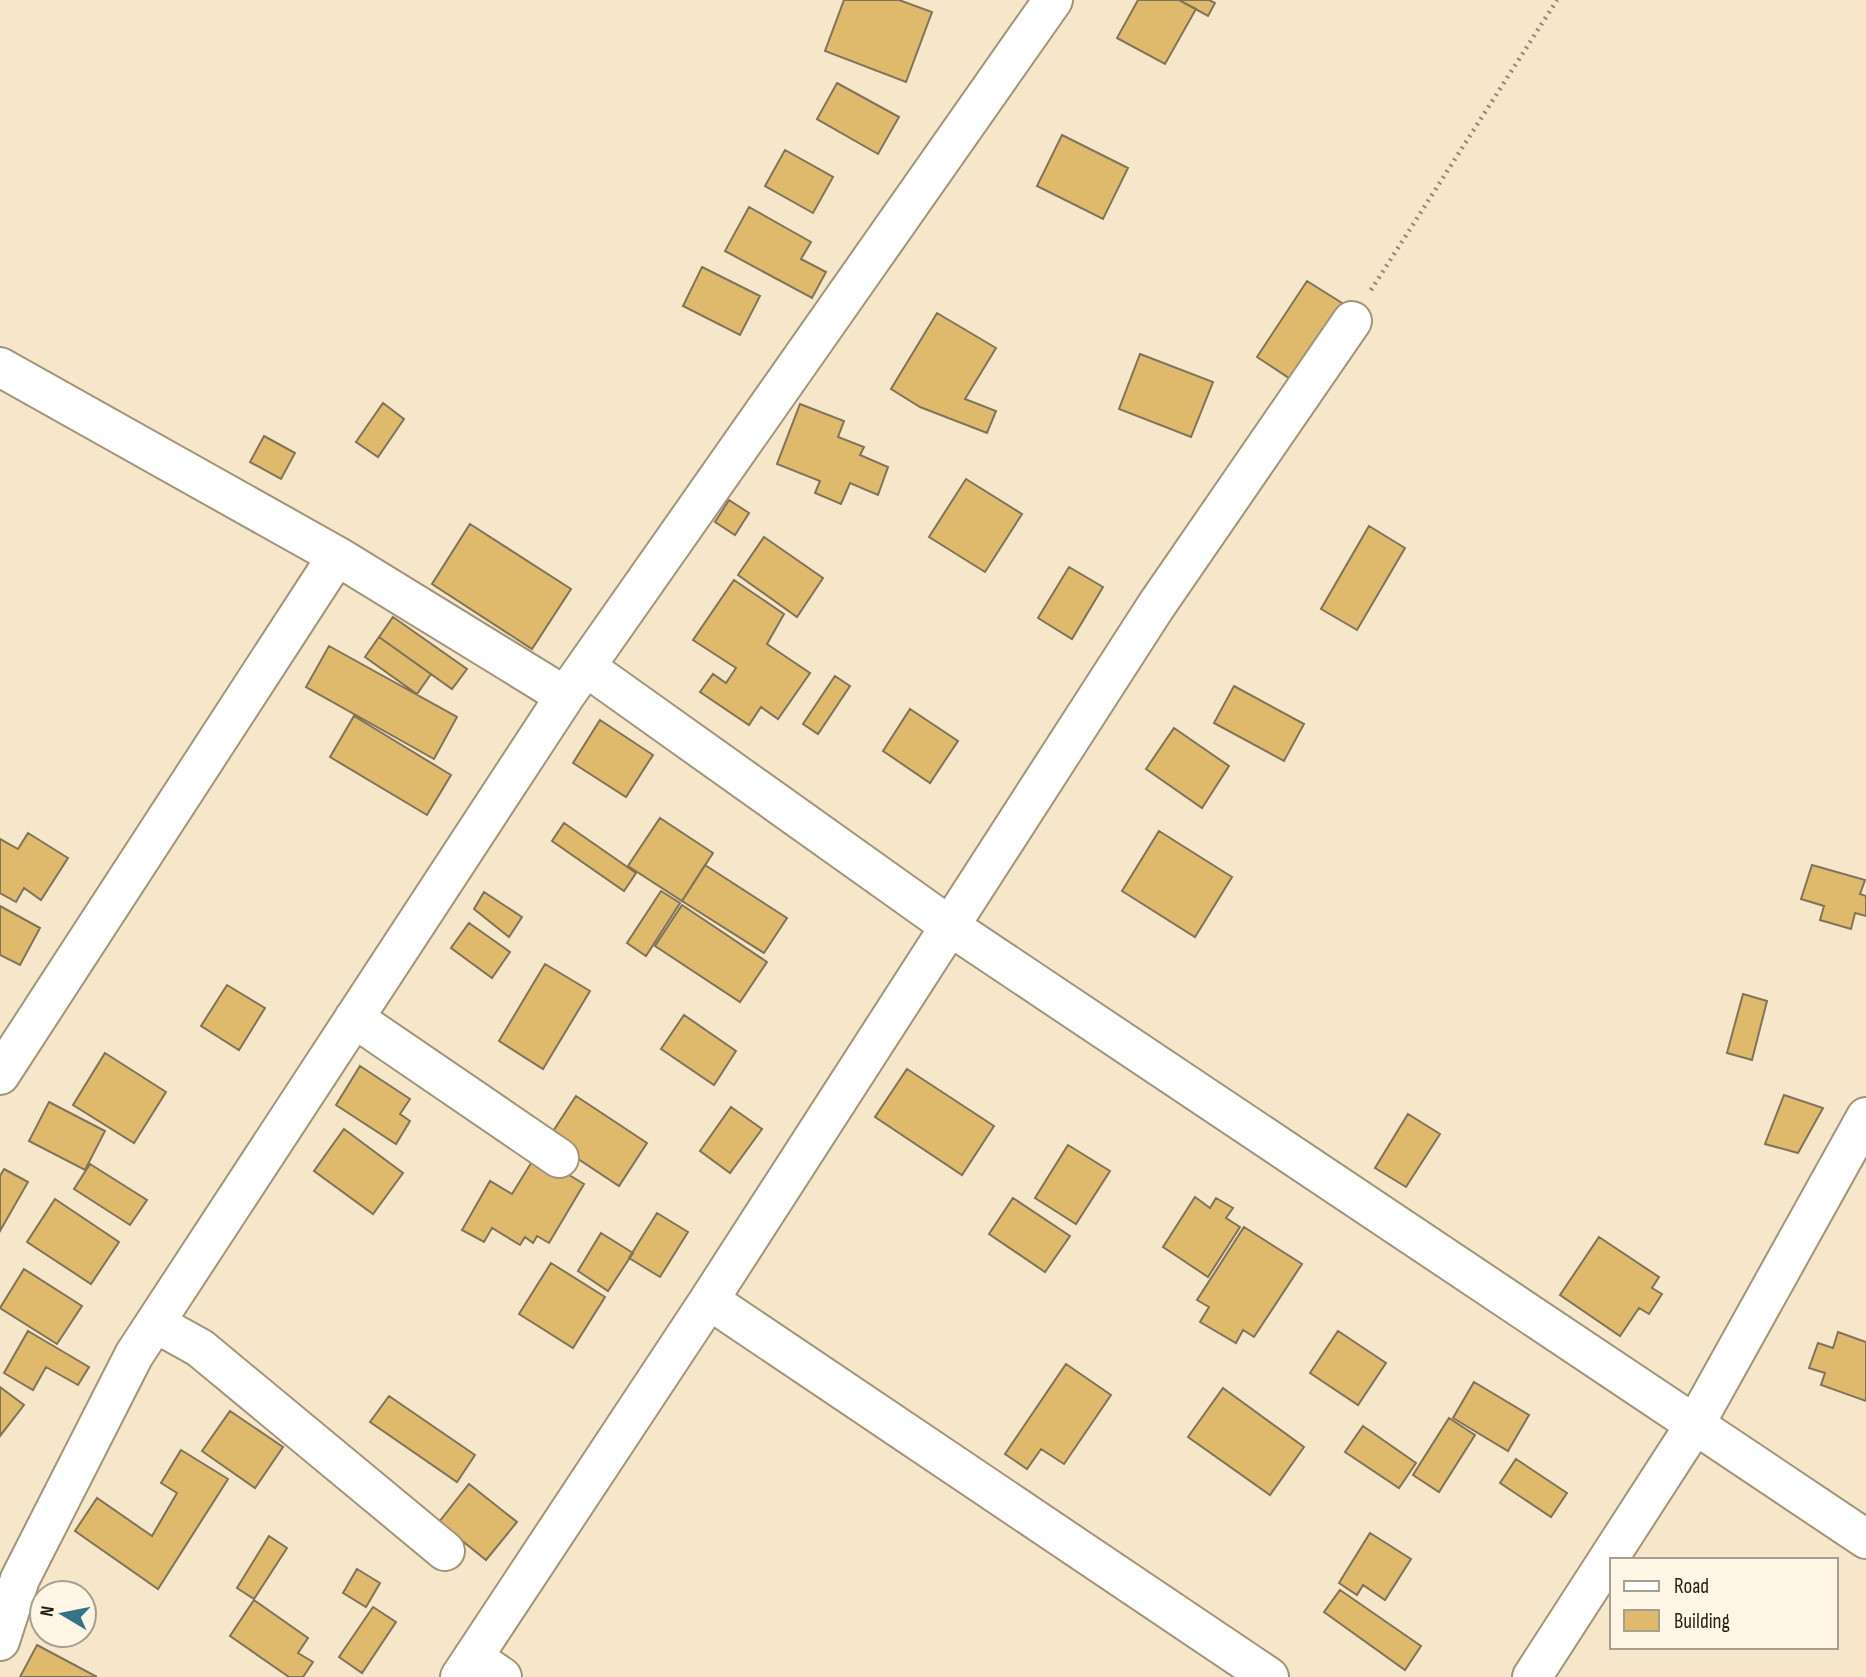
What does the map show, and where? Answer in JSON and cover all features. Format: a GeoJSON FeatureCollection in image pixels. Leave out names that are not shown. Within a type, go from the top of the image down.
{"type":"FeatureCollection","features":[{"type":"Feature","properties":{"kind":"street"},"geometry":{"type":"LineString","coordinates":[[0,1641],[10,1574],[155,1323],[575,682],[1053,0]]}},
{"type":"Feature","properties":{"kind":"street"},"geometry":{"type":"LineString","coordinates":[[479,1670],[709,1300],[1156,606],[1352,321]]}},
{"type":"Feature","properties":{"kind":"street"},"geometry":{"type":"LineString","coordinates":[[0,367],[337,556],[575,682],[951,927],[1866,1539]]}},
{"type":"Feature","properties":{"kind":"street"},"geometry":{"type":"LineString","coordinates":[[0,1075],[337,556]]}},
{"type":"Feature","properties":{"kind":"street"},"geometry":{"type":"LineString","coordinates":[[354,1018],[559,1158]]}},
{"type":"Feature","properties":{"kind":"street"},"geometry":{"type":"LineString","coordinates":[[1532,1677],[1694,1426],[1866,1117]]}},
{"type":"Feature","properties":{"kind":"street"},"geometry":{"type":"LineString","coordinates":[[709,1300],[1269,1677]]}},
{"type":"Feature","properties":{"kind":"street"},"geometry":{"type":"LineString","coordinates":[[155,1323],[200,1348],[445,1551]]}},
{"type":"Feature","properties":{"kind":"path"},"geometry":{"type":"LineString","coordinates":[[1352,321],[1557,0]]}},
{"type":"Feature","properties":{"kind":"building"},"geometry":{"type":"Polygon","coordinates":[[[844,0],[899,0],[932,12],[906,82],[825,51],[844,0]]]}},
{"type":"Feature","properties":{"kind":"building"},"geometry":{"type":"Polygon","coordinates":[[[1138,0],[1179,0],[1196,9],[1165,64],[1117,38],[1138,0]]]}},
{"type":"Feature","properties":{"kind":"building"},"geometry":{"type":"Polygon","coordinates":[[[1179,0],[1209,0],[1215,3],[1208,16],[1179,0]]]}},
{"type":"Feature","properties":{"kind":"building"},"geometry":{"type":"Polygon","coordinates":[[[837,83],[899,117],[878,154],[817,119],[837,83]]]}},
{"type":"Feature","properties":{"kind":"building"},"geometry":{"type":"Polygon","coordinates":[[[1062,135],[1128,168],[1103,219],[1037,186],[1062,135]]]}},
{"type":"Feature","properties":{"kind":"building"},"geometry":{"type":"Polygon","coordinates":[[[785,150],[833,177],[813,213],[765,186],[785,150]]]}},
{"type":"Feature","properties":{"kind":"building"},"geometry":{"type":"Polygon","coordinates":[[[749,207],[811,242],[801,259],[826,272],[812,298],[725,251],[749,207]]]}},
{"type":"Feature","properties":{"kind":"building"},"geometry":{"type":"Polygon","coordinates":[[[702,267],[760,296],[740,335],[683,306],[702,267]]]}},
{"type":"Feature","properties":{"kind":"building"},"geometry":{"type":"Polygon","coordinates":[[[1307,281],[1342,303],[1292,380],[1257,357],[1307,281]]]}},
{"type":"Feature","properties":{"kind":"building"},"geometry":{"type":"Polygon","coordinates":[[[937,313],[996,348],[965,399],[996,411],[987,433],[920,407],[891,389],[937,313]]]}},
{"type":"Feature","properties":{"kind":"building"},"geometry":{"type":"Polygon","coordinates":[[[1140,354],[1213,382],[1191,437],[1119,409],[1140,354]]]}},
{"type":"Feature","properties":{"kind":"building"},"geometry":{"type":"Polygon","coordinates":[[[383,403],[404,419],[378,457],[356,442],[383,403]]]}},
{"type":"Feature","properties":{"kind":"building"},"geometry":{"type":"Polygon","coordinates":[[[800,404],[844,421],[838,437],[864,447],[860,455],[888,467],[878,495],[850,483],[841,504],[815,493],[820,481],[777,464],[800,404]]]}},
{"type":"Feature","properties":{"kind":"building"},"geometry":{"type":"Polygon","coordinates":[[[264,436],[295,453],[281,479],[250,462],[264,436]]]}},
{"type":"Feature","properties":{"kind":"building"},"geometry":{"type":"Polygon","coordinates":[[[966,479],[1022,514],[985,572],[929,537],[966,479]]]}},
{"type":"Feature","properties":{"kind":"building"},"geometry":{"type":"Polygon","coordinates":[[[729,500],[749,513],[735,535],[715,522],[729,500]]]}},
{"type":"Feature","properties":{"kind":"building"},"geometry":{"type":"Polygon","coordinates":[[[470,524],[571,589],[532,649],[432,584],[470,524]]]}},
{"type":"Feature","properties":{"kind":"building"},"geometry":{"type":"Polygon","coordinates":[[[1369,526],[1405,548],[1357,630],[1321,609],[1369,526]]]}},
{"type":"Feature","properties":{"kind":"building"},"geometry":{"type":"Polygon","coordinates":[[[764,537],[823,578],[797,617],[738,575],[764,537]]]}},
{"type":"Feature","properties":{"kind":"building"},"geometry":{"type":"Polygon","coordinates":[[[1069,567],[1103,587],[1072,639],[1038,618],[1069,567]]]}},
{"type":"Feature","properties":{"kind":"building"},"geometry":{"type":"Polygon","coordinates":[[[734,580],[784,614],[767,644],[810,673],[778,719],[761,707],[749,725],[700,692],[713,674],[726,683],[736,668],[693,640],[734,580]]]}},
{"type":"Feature","properties":{"kind":"building"},"geometry":{"type":"Polygon","coordinates":[[[393,617],[467,669],[452,689],[379,637],[393,617]]]}},
{"type":"Feature","properties":{"kind":"building"},"geometry":{"type":"Polygon","coordinates":[[[379,637],[431,674],[417,694],[365,657],[379,637]]]}},
{"type":"Feature","properties":{"kind":"building"},"geometry":{"type":"Polygon","coordinates":[[[329,646],[457,717],[434,759],[306,687],[329,646]]]}},
{"type":"Feature","properties":{"kind":"building"},"geometry":{"type":"Polygon","coordinates":[[[835,676],[850,686],[818,734],[803,724],[835,676]]]}},
{"type":"Feature","properties":{"kind":"building"},"geometry":{"type":"Polygon","coordinates":[[[1234,686],[1304,724],[1284,761],[1214,723],[1234,686]]]}},
{"type":"Feature","properties":{"kind":"building"},"geometry":{"type":"Polygon","coordinates":[[[910,709],[958,741],[930,783],[883,751],[910,709]]]}},
{"type":"Feature","properties":{"kind":"building"},"geometry":{"type":"Polygon","coordinates":[[[354,716],[451,775],[427,815],[330,757],[354,716]]]}},
{"type":"Feature","properties":{"kind":"building"},"geometry":{"type":"Polygon","coordinates":[[[600,720],[653,755],[626,797],[573,763],[600,720]]]}},
{"type":"Feature","properties":{"kind":"building"},"geometry":{"type":"Polygon","coordinates":[[[1174,728],[1229,766],[1202,808],[1146,769],[1174,728]]]}},
{"type":"Feature","properties":{"kind":"building"},"geometry":{"type":"Polygon","coordinates":[[[660,818],[713,853],[682,901],[628,866],[660,818]]]}},
{"type":"Feature","properties":{"kind":"building"},"geometry":{"type":"Polygon","coordinates":[[[564,823],[636,873],[624,891],[552,841],[564,823]]]}},
{"type":"Feature","properties":{"kind":"building"},"geometry":{"type":"Polygon","coordinates":[[[1159,831],[1232,877],[1195,937],[1122,891],[1159,831]]]}},
{"type":"Feature","properties":{"kind":"building"},"geometry":{"type":"Polygon","coordinates":[[[28,833],[68,858],[41,900],[24,888],[16,902],[0,893],[0,839],[18,849],[28,833]]]}},
{"type":"Feature","properties":{"kind":"building"},"geometry":{"type":"Polygon","coordinates":[[[705,865],[787,918],[764,953],[682,901],[705,865]]]}},
{"type":"Feature","properties":{"kind":"building"},"geometry":{"type":"Polygon","coordinates":[[[1812,865],[1865,880],[1860,894],[1866,896],[1866,916],[1855,913],[1851,929],[1820,920],[1824,906],[1801,899],[1812,865]]]}},
{"type":"Feature","properties":{"kind":"building"},"geometry":{"type":"Polygon","coordinates":[[[661,891],[680,903],[646,956],[627,943],[661,891]]]}},
{"type":"Feature","properties":{"kind":"building"},"geometry":{"type":"Polygon","coordinates":[[[484,892],[522,917],[509,937],[474,909],[484,892]]]}},
{"type":"Feature","properties":{"kind":"building"},"geometry":{"type":"Polygon","coordinates":[[[682,905],[767,962],[740,1002],[655,946],[682,905]]]}},
{"type":"Feature","properties":{"kind":"building"},"geometry":{"type":"Polygon","coordinates":[[[0,906],[40,928],[20,965],[0,955],[0,906]]]}},
{"type":"Feature","properties":{"kind":"building"},"geometry":{"type":"Polygon","coordinates":[[[469,923],[510,952],[492,978],[451,948],[469,923]]]}},
{"type":"Feature","properties":{"kind":"building"},"geometry":{"type":"Polygon","coordinates":[[[545,964],[590,991],[543,1069],[499,1041],[545,964]]]}},
{"type":"Feature","properties":{"kind":"building"},"geometry":{"type":"Polygon","coordinates":[[[227,985],[265,1008],[239,1050],[201,1026],[227,985]]]}},
{"type":"Feature","properties":{"kind":"building"},"geometry":{"type":"Polygon","coordinates":[[[1743,994],[1767,1001],[1752,1060],[1727,1053],[1743,994]]]}},
{"type":"Feature","properties":{"kind":"building"},"geometry":{"type":"Polygon","coordinates":[[[684,1015],[736,1051],[714,1085],[661,1049],[684,1015]]]}},
{"type":"Feature","properties":{"kind":"building"},"geometry":{"type":"Polygon","coordinates":[[[105,1053],[166,1092],[134,1143],[73,1105],[105,1053]]]}},
{"type":"Feature","properties":{"kind":"building"},"geometry":{"type":"Polygon","coordinates":[[[360,1066],[410,1099],[400,1114],[410,1121],[396,1144],[336,1105],[360,1066]]]}},
{"type":"Feature","properties":{"kind":"building"},"geometry":{"type":"Polygon","coordinates":[[[907,1069],[994,1126],[962,1175],[875,1117],[907,1069]]]}},
{"type":"Feature","properties":{"kind":"building"},"geometry":{"type":"Polygon","coordinates":[[[1784,1095],[1823,1108],[1798,1153],[1765,1144],[1784,1095]]]}},
{"type":"Feature","properties":{"kind":"building"},"geometry":{"type":"Polygon","coordinates":[[[576,1096],[647,1143],[619,1186],[548,1139],[576,1096]]]}},
{"type":"Feature","properties":{"kind":"building"},"geometry":{"type":"Polygon","coordinates":[[[49,1102],[105,1131],[85,1170],[29,1141],[49,1102]]]}},
{"type":"Feature","properties":{"kind":"building"},"geometry":{"type":"Polygon","coordinates":[[[731,1107],[762,1129],[730,1173],[700,1151],[731,1107]]]}},
{"type":"Feature","properties":{"kind":"building"},"geometry":{"type":"Polygon","coordinates":[[[1408,1114],[1440,1134],[1406,1187],[1375,1168],[1408,1114]]]}},
{"type":"Feature","properties":{"kind":"building"},"geometry":{"type":"Polygon","coordinates":[[[344,1129],[403,1173],[373,1214],[314,1171],[344,1129]]]}},
{"type":"Feature","properties":{"kind":"building"},"geometry":{"type":"Polygon","coordinates":[[[1068,1145],[1110,1171],[1076,1224],[1035,1198],[1068,1145]]]}},
{"type":"Feature","properties":{"kind":"building"},"geometry":{"type":"Polygon","coordinates":[[[536,1155],[584,1184],[549,1243],[537,1236],[533,1243],[525,1237],[520,1245],[492,1228],[484,1242],[462,1230],[490,1181],[512,1194],[536,1155]]]}},
{"type":"Feature","properties":{"kind":"building"},"geometry":{"type":"Polygon","coordinates":[[[90,1164],[147,1200],[130,1225],[74,1189],[90,1164]]]}},
{"type":"Feature","properties":{"kind":"building"},"geometry":{"type":"Polygon","coordinates":[[[4,1169],[28,1182],[0,1231],[0,1176],[4,1169]]]}},
{"type":"Feature","properties":{"kind":"building"},"geometry":{"type":"Polygon","coordinates":[[[1195,1197],[1210,1208],[1216,1198],[1233,1208],[1226,1218],[1240,1227],[1208,1277],[1163,1247],[1195,1197]]]}},
{"type":"Feature","properties":{"kind":"building"},"geometry":{"type":"Polygon","coordinates":[[[1013,1198],[1070,1236],[1045,1272],[989,1234],[1013,1198]]]}},
{"type":"Feature","properties":{"kind":"building"},"geometry":{"type":"Polygon","coordinates":[[[55,1199],[119,1242],[91,1284],[27,1242],[55,1199]]]}},
{"type":"Feature","properties":{"kind":"building"},"geometry":{"type":"Polygon","coordinates":[[[657,1213],[688,1232],[660,1277],[629,1258],[657,1213]]]}},
{"type":"Feature","properties":{"kind":"building"},"geometry":{"type":"Polygon","coordinates":[[[1244,1227],[1302,1264],[1254,1337],[1243,1330],[1236,1343],[1200,1322],[1209,1307],[1197,1300],[1244,1227]]]}},
{"type":"Feature","properties":{"kind":"building"},"geometry":{"type":"Polygon","coordinates":[[[601,1233],[633,1253],[608,1291],[578,1271],[601,1233]]]}},
{"type":"Feature","properties":{"kind":"building"},"geometry":{"type":"Polygon","coordinates":[[[1599,1237],[1659,1277],[1652,1288],[1662,1294],[1649,1314],[1639,1308],[1620,1336],[1560,1295],[1599,1237]]]}},
{"type":"Feature","properties":{"kind":"building"},"geometry":{"type":"Polygon","coordinates":[[[551,1263],[605,1297],[573,1348],[519,1314],[551,1263]]]}},
{"type":"Feature","properties":{"kind":"building"},"geometry":{"type":"Polygon","coordinates":[[[24,1269],[82,1306],[57,1344],[0,1308],[24,1269]]]}},
{"type":"Feature","properties":{"kind":"building"},"geometry":{"type":"Polygon","coordinates":[[[28,1331],[89,1367],[78,1385],[46,1367],[33,1390],[4,1373],[28,1331]]]}},
{"type":"Feature","properties":{"kind":"building"},"geometry":{"type":"Polygon","coordinates":[[[1338,1331],[1386,1363],[1358,1405],[1310,1373],[1338,1331]]]}},
{"type":"Feature","properties":{"kind":"building"},"geometry":{"type":"Polygon","coordinates":[[[1838,1332],[1866,1342],[1866,1401],[1821,1385],[1825,1373],[1809,1368],[1818,1343],[1833,1348],[1838,1332]]]}},
{"type":"Feature","properties":{"kind":"building"},"geometry":{"type":"Polygon","coordinates":[[[1066,1364],[1111,1395],[1064,1464],[1041,1449],[1027,1469],[1005,1454],[1066,1364]]]}},
{"type":"Feature","properties":{"kind":"building"},"geometry":{"type":"Polygon","coordinates":[[[1474,1382],[1529,1415],[1508,1451],[1453,1418],[1474,1382]]]}},
{"type":"Feature","properties":{"kind":"building"},"geometry":{"type":"Polygon","coordinates":[[[0,1387],[24,1405],[0,1436],[0,1387]]]}},
{"type":"Feature","properties":{"kind":"building"},"geometry":{"type":"Polygon","coordinates":[[[1223,1388],[1304,1447],[1270,1495],[1188,1437],[1223,1388]]]}},
{"type":"Feature","properties":{"kind":"building"},"geometry":{"type":"Polygon","coordinates":[[[389,1396],[475,1455],[457,1482],[370,1422],[389,1396]]]}},
{"type":"Feature","properties":{"kind":"building"},"geometry":{"type":"Polygon","coordinates":[[[230,1411],[283,1447],[255,1488],[202,1451],[230,1411]]]}},
{"type":"Feature","properties":{"kind":"building"},"geometry":{"type":"Polygon","coordinates":[[[1449,1418],[1475,1435],[1439,1492],[1413,1475],[1449,1418]]]}},
{"type":"Feature","properties":{"kind":"building"},"geometry":{"type":"Polygon","coordinates":[[[1363,1426],[1416,1463],[1399,1488],[1345,1452],[1363,1426]]]}},
{"type":"Feature","properties":{"kind":"building"},"geometry":{"type":"Polygon","coordinates":[[[181,1450],[228,1479],[158,1589],[75,1531],[97,1498],[152,1536],[177,1493],[161,1483],[181,1450]]]}},
{"type":"Feature","properties":{"kind":"building"},"geometry":{"type":"Polygon","coordinates":[[[1516,1459],[1567,1493],[1551,1517],[1500,1483],[1516,1459]]]}},
{"type":"Feature","properties":{"kind":"building"},"geometry":{"type":"Polygon","coordinates":[[[469,1484],[517,1522],[486,1560],[439,1522],[469,1484]]]}},
{"type":"Feature","properties":{"kind":"building"},"geometry":{"type":"Polygon","coordinates":[[[1370,1533],[1411,1559],[1385,1600],[1363,1585],[1357,1595],[1339,1583],[1370,1533]]]}},
{"type":"Feature","properties":{"kind":"building"},"geometry":{"type":"Polygon","coordinates":[[[269,1536],[287,1548],[254,1599],[237,1588],[269,1536]]]}},
{"type":"Feature","properties":{"kind":"building"},"geometry":{"type":"Polygon","coordinates":[[[357,1569],[380,1583],[366,1607],[343,1593],[357,1569]]]}},
{"type":"Feature","properties":{"kind":"building"},"geometry":{"type":"Polygon","coordinates":[[[1340,1590],[1421,1646],[1405,1670],[1324,1612],[1340,1590]]]}},
{"type":"Feature","properties":{"kind":"building"},"geometry":{"type":"Polygon","coordinates":[[[254,1600],[308,1638],[298,1653],[313,1662],[303,1677],[289,1677],[230,1636],[254,1600]]]}},
{"type":"Feature","properties":{"kind":"building"},"geometry":{"type":"Polygon","coordinates":[[[373,1607],[396,1622],[362,1673],[339,1657],[373,1607]]]}},
{"type":"Feature","properties":{"kind":"building"},"geometry":{"type":"Polygon","coordinates":[[[35,1649],[44,1649],[97,1677],[20,1677],[35,1649]]]}}]}
